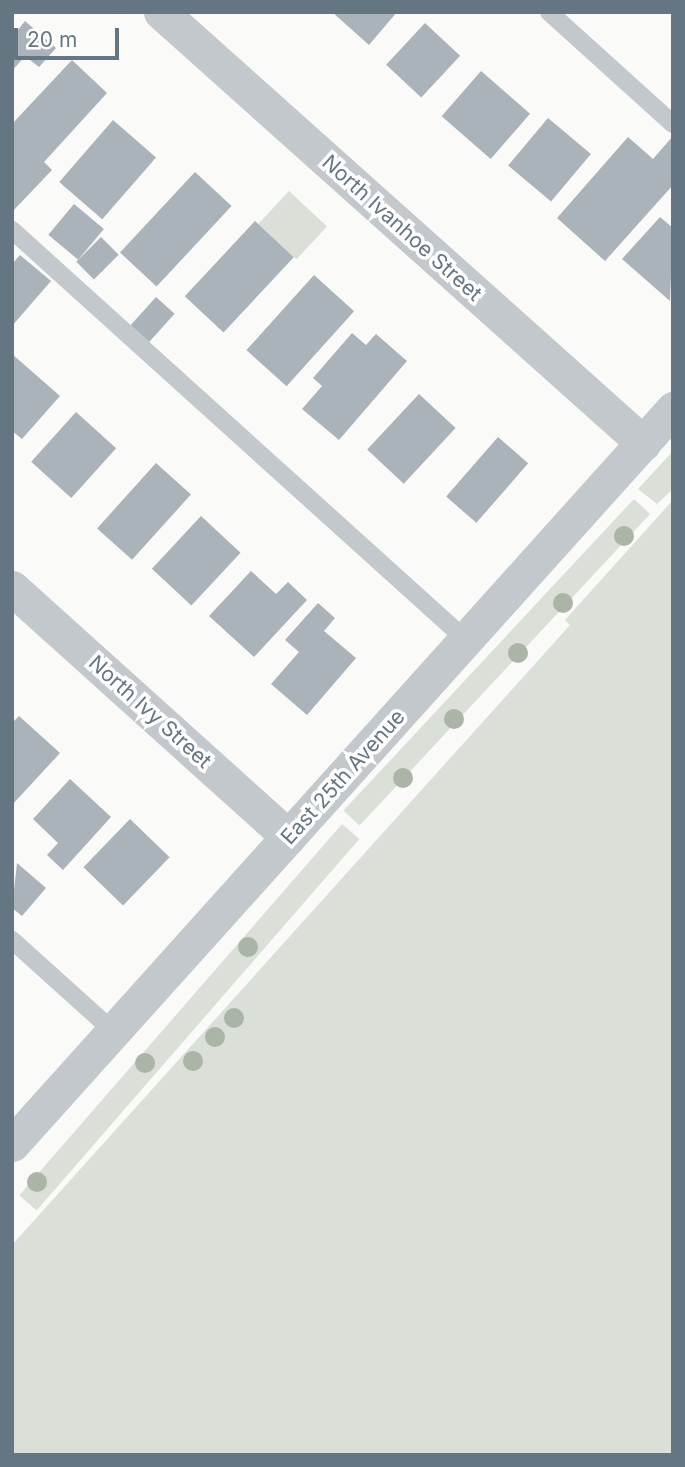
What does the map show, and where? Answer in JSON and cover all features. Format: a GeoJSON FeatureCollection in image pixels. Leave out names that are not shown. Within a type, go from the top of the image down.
{"type":"FeatureCollection","features":[{"type":"Feature","properties":{"kind":"street","name":"North Ivanhoe Street"},"geometry":{"type":"LineString","coordinates":[[161,12],[643,443]]}},
{"type":"Feature","properties":{"kind":"street","name":"East 25th Avenue"},"geometry":{"type":"LineString","coordinates":[[12,1144],[673,409]]}},
{"type":"Feature","properties":{"kind":"street","name":"North Ivy Street"},"geometry":{"type":"LineString","coordinates":[[12,588],[289,837]]}},
{"type":"Feature","properties":{"kind":"lane"},"geometry":{"type":"LineString","coordinates":[[549,12],[673,124]]}},
{"type":"Feature","properties":{"kind":"lane"},"geometry":{"type":"LineString","coordinates":[[12,230],[466,640]]}},
{"type":"Feature","properties":{"kind":"lane"},"geometry":{"type":"LineString","coordinates":[[12,940],[113,1031]]}},
{"type":"Feature","properties":{"kind":"shaded area"},"geometry":{"type":"Polygon","coordinates":[[[289,191],[327,226],[296,259],[258,224],[289,191]]]}},
{"type":"Feature","properties":{"kind":"shaded area"},"geometry":{"type":"Polygon","coordinates":[[[673,451],[673,489],[657,504],[638,489],[673,451]]]}},
{"type":"Feature","properties":{"kind":"shaded area"},"geometry":{"type":"Polygon","coordinates":[[[634,499],[650,514],[360,826],[343,811],[634,499]]]}},
{"type":"Feature","properties":{"kind":"shaded area"},"geometry":{"type":"Polygon","coordinates":[[[673,500],[673,1455],[12,1455],[12,1245],[570,625],[565,620],[673,500]]]}},
{"type":"Feature","properties":{"kind":"shaded area"},"geometry":{"type":"Polygon","coordinates":[[[342,824],[359,839],[37,1210],[19,1195],[342,824]]]}},
{"type":"Feature","properties":{"kind":"building"},"geometry":{"type":"Polygon","coordinates":[[[332,12],[397,12],[369,45],[332,12]]]}},
{"type":"Feature","properties":{"kind":"building"},"geometry":{"type":"Polygon","coordinates":[[[25,21],[56,48],[39,67],[25,56],[12,71],[12,27],[17,31],[25,21]]]}},
{"type":"Feature","properties":{"kind":"building"},"geometry":{"type":"Polygon","coordinates":[[[425,23],[460,56],[421,97],[386,65],[425,23]]]}},
{"type":"Feature","properties":{"kind":"building"},"geometry":{"type":"Polygon","coordinates":[[[72,60],[107,93],[44,162],[52,170],[12,212],[12,124],[72,60]]]}},
{"type":"Feature","properties":{"kind":"building"},"geometry":{"type":"Polygon","coordinates":[[[481,71],[530,114],[491,159],[442,116],[481,71]]]}},
{"type":"Feature","properties":{"kind":"building"},"geometry":{"type":"Polygon","coordinates":[[[548,118],[591,154],[551,201],[508,165],[548,118]]]}},
{"type":"Feature","properties":{"kind":"building"},"geometry":{"type":"Polygon","coordinates":[[[113,120],[156,157],[102,219],[59,182],[113,120]]]}},
{"type":"Feature","properties":{"kind":"building"},"geometry":{"type":"Polygon","coordinates":[[[673,136],[673,185],[605,261],[557,218],[628,137],[653,159],[673,136]]]}},
{"type":"Feature","properties":{"kind":"building"},"geometry":{"type":"Polygon","coordinates":[[[195,172],[232,206],[157,287],[120,252],[195,172]]]}},
{"type":"Feature","properties":{"kind":"building"},"geometry":{"type":"Polygon","coordinates":[[[74,204],[104,229],[78,260],[48,235],[74,204]]]}},
{"type":"Feature","properties":{"kind":"building"},"geometry":{"type":"Polygon","coordinates":[[[660,217],[673,228],[670,301],[622,259],[660,217]]]}},
{"type":"Feature","properties":{"kind":"building"},"geometry":{"type":"Polygon","coordinates":[[[255,221],[294,257],[224,332],[185,296],[255,221]]]}},
{"type":"Feature","properties":{"kind":"building"},"geometry":{"type":"Polygon","coordinates":[[[101,237],[119,255],[94,279],[76,262],[101,237]]]}},
{"type":"Feature","properties":{"kind":"building"},"geometry":{"type":"Polygon","coordinates":[[[20,255],[51,281],[12,326],[12,264],[20,255]]]}},
{"type":"Feature","properties":{"kind":"building"},"geometry":{"type":"Polygon","coordinates":[[[314,275],[354,311],[287,386],[246,350],[314,275]]]}},
{"type":"Feature","properties":{"kind":"building"},"geometry":{"type":"Polygon","coordinates":[[[156,297],[175,314],[149,342],[131,325],[156,297]]]}},
{"type":"Feature","properties":{"kind":"building"},"geometry":{"type":"Polygon","coordinates":[[[352,333],[366,345],[376,334],[407,361],[339,440],[302,409],[322,386],[313,378],[352,333]]]}},
{"type":"Feature","properties":{"kind":"building"},"geometry":{"type":"Polygon","coordinates":[[[12,354],[60,396],[22,439],[12,431],[12,354]]]}},
{"type":"Feature","properties":{"kind":"building"},"geometry":{"type":"Polygon","coordinates":[[[419,394],[456,428],[404,484],[367,450],[419,394]]]}},
{"type":"Feature","properties":{"kind":"building"},"geometry":{"type":"Polygon","coordinates":[[[76,412],[116,448],[71,498],[31,462],[76,412]]]}},
{"type":"Feature","properties":{"kind":"building"},"geometry":{"type":"Polygon","coordinates":[[[498,437],[528,463],[476,523],[446,497],[498,437]]]}},
{"type":"Feature","properties":{"kind":"building"},"geometry":{"type":"Polygon","coordinates":[[[156,463],[191,494],[132,560],[97,528],[156,463]]]}},
{"type":"Feature","properties":{"kind":"building"},"geometry":{"type":"Polygon","coordinates":[[[201,516],[240,553],[191,605],[152,569],[201,516]]]}},
{"type":"Feature","properties":{"kind":"building"},"geometry":{"type":"Polygon","coordinates":[[[251,571],[276,594],[288,582],[307,600],[254,657],[209,616],[251,571]]]}},
{"type":"Feature","properties":{"kind":"building"},"geometry":{"type":"Polygon","coordinates":[[[318,603],[335,618],[324,631],[356,658],[307,715],[271,684],[299,652],[285,640],[318,603]]]}},
{"type":"Feature","properties":{"kind":"building"},"geometry":{"type":"Polygon","coordinates":[[[19,716],[60,753],[12,805],[12,723],[19,716]]]}},
{"type":"Feature","properties":{"kind":"building"},"geometry":{"type":"Polygon","coordinates":[[[70,779],[111,817],[63,870],[47,855],[58,843],[33,819],[70,779]]]}},
{"type":"Feature","properties":{"kind":"building"},"geometry":{"type":"Polygon","coordinates":[[[130,819],[170,857],[123,905],[83,867],[130,819]]]}},
{"type":"Feature","properties":{"kind":"building"},"geometry":{"type":"Polygon","coordinates":[[[17,863],[46,888],[22,916],[12,908],[17,863]]]}}]}
